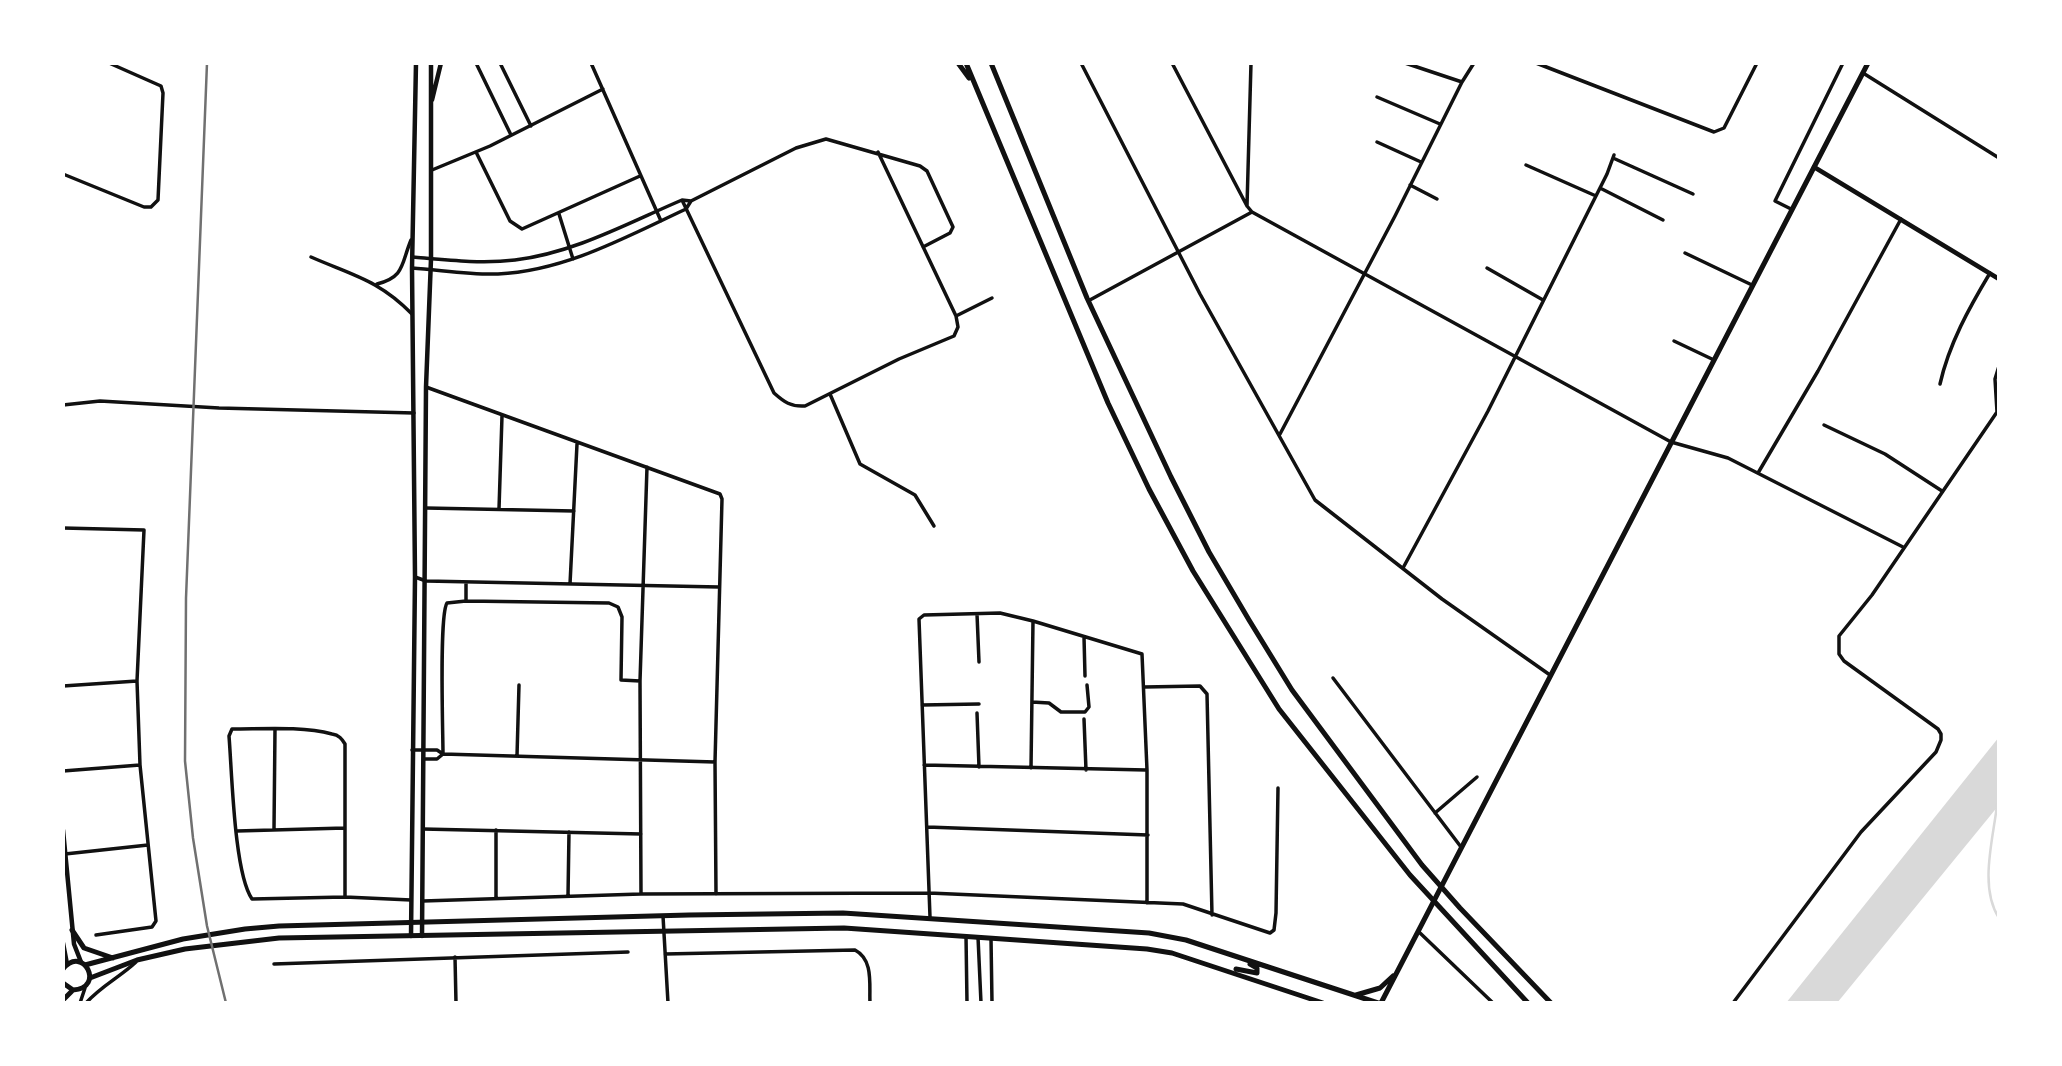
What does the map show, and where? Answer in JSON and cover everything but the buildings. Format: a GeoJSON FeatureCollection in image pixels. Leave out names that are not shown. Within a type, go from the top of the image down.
{"type":"FeatureCollection","features":[{"type":"Feature","properties":{"kind":"main road"},"geometry":{"type":"LineString","coordinates":[[958,63],[976,90]]}},
{"type":"Feature","properties":{"kind":"main road"},"geometry":{"type":"LineString","coordinates":[[966,63],[1108,403],[1149,489],[1193,571],[1279,709],[1410,875],[1528,1003]]}},
{"type":"Feature","properties":{"kind":"main road"},"geometry":{"type":"LineString","coordinates":[[991,63],[1088,301],[1175,486],[1209,552],[1249,620],[1292,690],[1422,865],[1551,1003]]}},
{"type":"Feature","properties":{"kind":"main road"},"geometry":{"type":"LineString","coordinates":[[65,966],[113,958],[183,939],[279,926],[843,913],[1149,933],[1186,940],[1379,1003],[1868,63]]}},
{"type":"Feature","properties":{"kind":"main road"},"geometry":{"type":"LineString","coordinates":[[63,1000],[73,990],[86,986],[90,978],[137,960],[185,949],[246,941],[664,929],[844,928],[1147,949],[1209,964],[1323,1003]]}},
{"type":"Feature","properties":{"kind":"main road"},"geometry":{"type":"LineString","coordinates":[[72,930],[84,948],[113,958]]}},
{"type":"Feature","properties":{"kind":"main road"},"geometry":{"type":"LineString","coordinates":[[1209,964],[1255,974],[1258,972],[1255,966],[1225,953]]}},
{"type":"Feature","properties":{"kind":"main road"},"geometry":{"type":"LineString","coordinates":[[83,964],[90,978]]}},
{"type":"Feature","properties":{"kind":"main road"},"geometry":{"type":"LineString","coordinates":[[1356,995],[1380,988],[1397,971]]}},
{"type":"Feature","properties":{"kind":"main road"},"geometry":{"type":"LineString","coordinates":[[63,982],[73,990]]}},
{"type":"Feature","properties":{"kind":"street"},"geometry":{"type":"LineString","coordinates":[[63,174],[144,207],[154,205],[159,196],[163,93],[161,86],[108,63]]}},
{"type":"Feature","properties":{"kind":"street"},"geometry":{"type":"LineString","coordinates":[[411,936],[415,576],[412,268],[416,63]]}},
{"type":"Feature","properties":{"kind":"street"},"geometry":{"type":"LineString","coordinates":[[422,936],[431,63]]}},
{"type":"Feature","properties":{"kind":"street"},"geometry":{"type":"LineString","coordinates":[[430,109],[441,63]]}},
{"type":"Feature","properties":{"kind":"street"},"geometry":{"type":"LineString","coordinates":[[476,63],[511,135]]}},
{"type":"Feature","properties":{"kind":"street"},"geometry":{"type":"LineString","coordinates":[[500,63],[531,126]]}},
{"type":"Feature","properties":{"kind":"street"},"geometry":{"type":"LineString","coordinates":[[591,63],[661,221]]}},
{"type":"Feature","properties":{"kind":"street"},"geometry":{"type":"LineString","coordinates":[[1081,63],[1178,251],[1315,500],[1443,599],[1550,675]]}},
{"type":"Feature","properties":{"kind":"street"},"geometry":{"type":"LineString","coordinates":[[1172,63],[1252,212],[1671,442],[1728,458],[1903,548]]}},
{"type":"Feature","properties":{"kind":"street"},"geometry":{"type":"LineString","coordinates":[[1247,206],[1251,63]]}},
{"type":"Feature","properties":{"kind":"street"},"geometry":{"type":"LineString","coordinates":[[1405,63],[1462,82]]}},
{"type":"Feature","properties":{"kind":"street"},"geometry":{"type":"LineString","coordinates":[[1280,434],[1474,63]]}},
{"type":"Feature","properties":{"kind":"street"},"geometry":{"type":"LineString","coordinates":[[1536,63],[1717,132],[1724,128],[1756,63]]}},
{"type":"Feature","properties":{"kind":"street"},"geometry":{"type":"LineString","coordinates":[[1792,210],[1774,201],[1843,63]]}},
{"type":"Feature","properties":{"kind":"street"},"geometry":{"type":"LineString","coordinates":[[1863,73],[1999,158]]}},
{"type":"Feature","properties":{"kind":"street"},"geometry":{"type":"LineString","coordinates":[[430,171],[531,126],[603,89]]}},
{"type":"Feature","properties":{"kind":"street"},"geometry":{"type":"LineString","coordinates":[[1377,97],[1440,124]]}},
{"type":"Feature","properties":{"kind":"street"},"geometry":{"type":"LineString","coordinates":[[413,257],[506,260],[532,257],[570,247],[682,201],[691,201],[796,148],[827,139],[878,152],[920,166],[927,171],[953,225],[952,231],[923,247]]}},
{"type":"Feature","properties":{"kind":"street"},"geometry":{"type":"LineString","coordinates":[[1377,142],[1422,162]]}},
{"type":"Feature","properties":{"kind":"street"},"geometry":{"type":"LineString","coordinates":[[476,152],[510,221],[522,229],[640,176]]}},
{"type":"Feature","properties":{"kind":"street"},"geometry":{"type":"LineString","coordinates":[[682,201],[774,393],[794,407],[805,406],[899,359],[954,336],[958,327],[956,316],[878,152]]}},
{"type":"Feature","properties":{"kind":"street"},"geometry":{"type":"LineString","coordinates":[[1403,568],[1516,357],[1600,188],[1613,156],[1693,194]]}},
{"type":"Feature","properties":{"kind":"street"},"geometry":{"type":"LineString","coordinates":[[1526,164],[1596,196]]}},
{"type":"Feature","properties":{"kind":"street"},"geometry":{"type":"LineString","coordinates":[[1814,167],[1999,279]]}},
{"type":"Feature","properties":{"kind":"street"},"geometry":{"type":"LineString","coordinates":[[1410,185],[1437,199]]}},
{"type":"Feature","properties":{"kind":"street"},"geometry":{"type":"LineString","coordinates":[[1600,188],[1663,220]]}},
{"type":"Feature","properties":{"kind":"street"},"geometry":{"type":"LineString","coordinates":[[412,268],[498,274],[534,270],[573,259],[661,221],[686,209],[691,201]]}},
{"type":"Feature","properties":{"kind":"street"},"geometry":{"type":"LineString","coordinates":[[1088,301],[1252,212]]}},
{"type":"Feature","properties":{"kind":"street"},"geometry":{"type":"LineString","coordinates":[[559,214],[573,259]]}},
{"type":"Feature","properties":{"kind":"street"},"geometry":{"type":"LineString","coordinates":[[1758,474],[1901,219]]}},
{"type":"Feature","properties":{"kind":"street"},"geometry":{"type":"LineString","coordinates":[[377,284],[393,280],[398,275],[413,236]]}},
{"type":"Feature","properties":{"kind":"street"},"geometry":{"type":"LineString","coordinates":[[1685,253],[1752,285]]}},
{"type":"Feature","properties":{"kind":"street"},"geometry":{"type":"LineString","coordinates":[[311,257],[377,284],[392,294],[413,315]]}},
{"type":"Feature","properties":{"kind":"street"},"geometry":{"type":"LineString","coordinates":[[1487,268],[1542,300]]}},
{"type":"Feature","properties":{"kind":"street"},"geometry":{"type":"LineString","coordinates":[[1940,384],[1951,346],[1990,273]]}},
{"type":"Feature","properties":{"kind":"street"},"geometry":{"type":"LineString","coordinates":[[956,316],[992,298]]}},
{"type":"Feature","properties":{"kind":"street"},"geometry":{"type":"LineString","coordinates":[[1674,341],[1714,360]]}},
{"type":"Feature","properties":{"kind":"street"},"geometry":{"type":"LineString","coordinates":[[1732,1003],[1861,832],[1940,746],[1941,734],[1938,729],[1844,661],[1839,654],[1839,636],[1872,595],[1998,412],[1995,379],[1999,366]]}},
{"type":"Feature","properties":{"kind":"street"},"geometry":{"type":"LineString","coordinates":[[426,387],[720,494],[715,762],[716,894]]}},
{"type":"Feature","properties":{"kind":"street"},"geometry":{"type":"LineString","coordinates":[[830,394],[860,464],[915,495],[934,526]]}},
{"type":"Feature","properties":{"kind":"street"},"geometry":{"type":"LineString","coordinates":[[63,405],[100,401],[219,408],[414,413]]}},
{"type":"Feature","properties":{"kind":"street"},"geometry":{"type":"LineString","coordinates":[[499,509],[502,416]]}},
{"type":"Feature","properties":{"kind":"street"},"geometry":{"type":"LineString","coordinates":[[1824,425],[1885,454],[1942,491]]}},
{"type":"Feature","properties":{"kind":"street"},"geometry":{"type":"LineString","coordinates":[[570,584],[578,443]]}},
{"type":"Feature","properties":{"kind":"street"},"geometry":{"type":"LineString","coordinates":[[641,894],[640,681],[647,467]]}},
{"type":"Feature","properties":{"kind":"street"},"geometry":{"type":"LineString","coordinates":[[426,508],[574,511]]}},
{"type":"Feature","properties":{"kind":"street"},"geometry":{"type":"LineString","coordinates":[[63,528],[144,530],[138,681],[140,765],[155,924],[152,927],[96,935]]}},
{"type":"Feature","properties":{"kind":"street"},"geometry":{"type":"LineString","coordinates":[[415,576],[426,582],[719,587]]}},
{"type":"Feature","properties":{"kind":"street"},"geometry":{"type":"LineString","coordinates":[[466,583],[466,601]]}},
{"type":"Feature","properties":{"kind":"street"},"geometry":{"type":"LineString","coordinates":[[443,754],[443,641],[444,608],[447,603],[609,603],[618,607],[622,617],[621,680],[640,681]]}},
{"type":"Feature","properties":{"kind":"street"},"geometry":{"type":"LineString","coordinates":[[930,917],[920,616],[1000,613],[1142,654],[1147,770],[1146,903]]}},
{"type":"Feature","properties":{"kind":"street"},"geometry":{"type":"LineString","coordinates":[[977,614],[979,662]]}},
{"type":"Feature","properties":{"kind":"street"},"geometry":{"type":"LineString","coordinates":[[1031,768],[1033,621]]}},
{"type":"Feature","properties":{"kind":"street"},"geometry":{"type":"LineString","coordinates":[[1084,637],[1085,677]]}},
{"type":"Feature","properties":{"kind":"street"},"geometry":{"type":"LineString","coordinates":[[1333,678],[1461,847]]}},
{"type":"Feature","properties":{"kind":"street"},"geometry":{"type":"LineString","coordinates":[[63,685],[138,681]]}},
{"type":"Feature","properties":{"kind":"street"},"geometry":{"type":"LineString","coordinates":[[517,757],[519,685]]}},
{"type":"Feature","properties":{"kind":"street"},"geometry":{"type":"LineString","coordinates":[[1032,702],[1049,703],[1061,712],[1087,711],[1087,685]]}},
{"type":"Feature","properties":{"kind":"street"},"geometry":{"type":"LineString","coordinates":[[1144,687],[1200,686],[1207,694],[1212,915]]}},
{"type":"Feature","properties":{"kind":"street"},"geometry":{"type":"LineString","coordinates":[[922,705],[979,704]]}},
{"type":"Feature","properties":{"kind":"street"},"geometry":{"type":"LineString","coordinates":[[977,712],[979,767]]}},
{"type":"Feature","properties":{"kind":"street"},"geometry":{"type":"LineString","coordinates":[[1084,719],[1086,770]]}},
{"type":"Feature","properties":{"kind":"street"},"geometry":{"type":"LineString","coordinates":[[345,897],[345,744],[339,736],[332,734],[275,729],[232,729],[229,736],[237,831],[244,882],[252,899],[345,897],[411,900]]}},
{"type":"Feature","properties":{"kind":"street"},"geometry":{"type":"LineString","coordinates":[[274,829],[275,729]]}},
{"type":"Feature","properties":{"kind":"street"},"geometry":{"type":"LineString","coordinates":[[412,750],[517,757],[715,762]]}},
{"type":"Feature","properties":{"kind":"street"},"geometry":{"type":"LineString","coordinates":[[424,760],[437,759],[443,754]]}},
{"type":"Feature","properties":{"kind":"street"},"geometry":{"type":"LineString","coordinates":[[63,771],[140,765]]}},
{"type":"Feature","properties":{"kind":"street"},"geometry":{"type":"LineString","coordinates":[[924,765],[1147,770]]}},
{"type":"Feature","properties":{"kind":"street"},"geometry":{"type":"LineString","coordinates":[[1435,813],[1477,777]]}},
{"type":"Feature","properties":{"kind":"street"},"geometry":{"type":"LineString","coordinates":[[423,901],[641,894],[929,893],[1183,904],[1270,933],[1274,930],[1276,913],[1278,788]]}},
{"type":"Feature","properties":{"kind":"street"},"geometry":{"type":"LineString","coordinates":[[927,827],[1147,835]]}},
{"type":"Feature","properties":{"kind":"street"},"geometry":{"type":"LineString","coordinates":[[237,831],[345,828]]}},
{"type":"Feature","properties":{"kind":"street"},"geometry":{"type":"LineString","coordinates":[[423,829],[641,834]]}},
{"type":"Feature","properties":{"kind":"street"},"geometry":{"type":"LineString","coordinates":[[63,830],[74,944],[83,964]]}},
{"type":"Feature","properties":{"kind":"street"},"geometry":{"type":"LineString","coordinates":[[496,831],[496,899]]}},
{"type":"Feature","properties":{"kind":"street"},"geometry":{"type":"LineString","coordinates":[[568,897],[569,832]]}},
{"type":"Feature","properties":{"kind":"street"},"geometry":{"type":"LineString","coordinates":[[65,855],[148,845]]}},
{"type":"Feature","properties":{"kind":"street"},"geometry":{"type":"LineString","coordinates":[[663,916],[668,1003]]}},
{"type":"Feature","properties":{"kind":"street"},"geometry":{"type":"LineString","coordinates":[[1418,930],[1493,1003]]}},
{"type":"Feature","properties":{"kind":"street"},"geometry":{"type":"LineString","coordinates":[[965,936],[967,1003]]}},
{"type":"Feature","properties":{"kind":"street"},"geometry":{"type":"LineString","coordinates":[[978,937],[981,1003]]}},
{"type":"Feature","properties":{"kind":"street"},"geometry":{"type":"LineString","coordinates":[[991,938],[992,1003]]}},
{"type":"Feature","properties":{"kind":"street"},"geometry":{"type":"LineString","coordinates":[[63,943],[65,966]]}},
{"type":"Feature","properties":{"kind":"street"},"geometry":{"type":"LineString","coordinates":[[665,954],[855,950],[867,961],[870,1003]]}},
{"type":"Feature","properties":{"kind":"street"},"geometry":{"type":"LineString","coordinates":[[274,964],[628,952]]}},
{"type":"Feature","properties":{"kind":"street"},"geometry":{"type":"LineString","coordinates":[[455,957],[456,1003]]}},
{"type":"Feature","properties":{"kind":"street"},"geometry":{"type":"LineString","coordinates":[[86,1003],[106,983],[124,974],[137,960]]}},
{"type":"Feature","properties":{"kind":"street"},"geometry":{"type":"LineString","coordinates":[[80,1003],[86,986]]}},
{"type":"Feature","properties":{"kind":"shaded area"},"geometry":{"type":"Polygon","coordinates":[[[1999,737],[1999,805],[1837,1003],[1786,1003],[1999,737]]]}},
{"type":"Feature","properties":{"kind":"waterway"},"geometry":{"type":"LineString","coordinates":[[1997,805],[1989,878],[1993,906],[1999,918]]}},
{"type":"Feature","properties":{"kind":"railway"},"geometry":{"type":"LineString","coordinates":[[207,63],[186,598],[185,761],[193,838],[207,926],[226,1003]]}}]}
